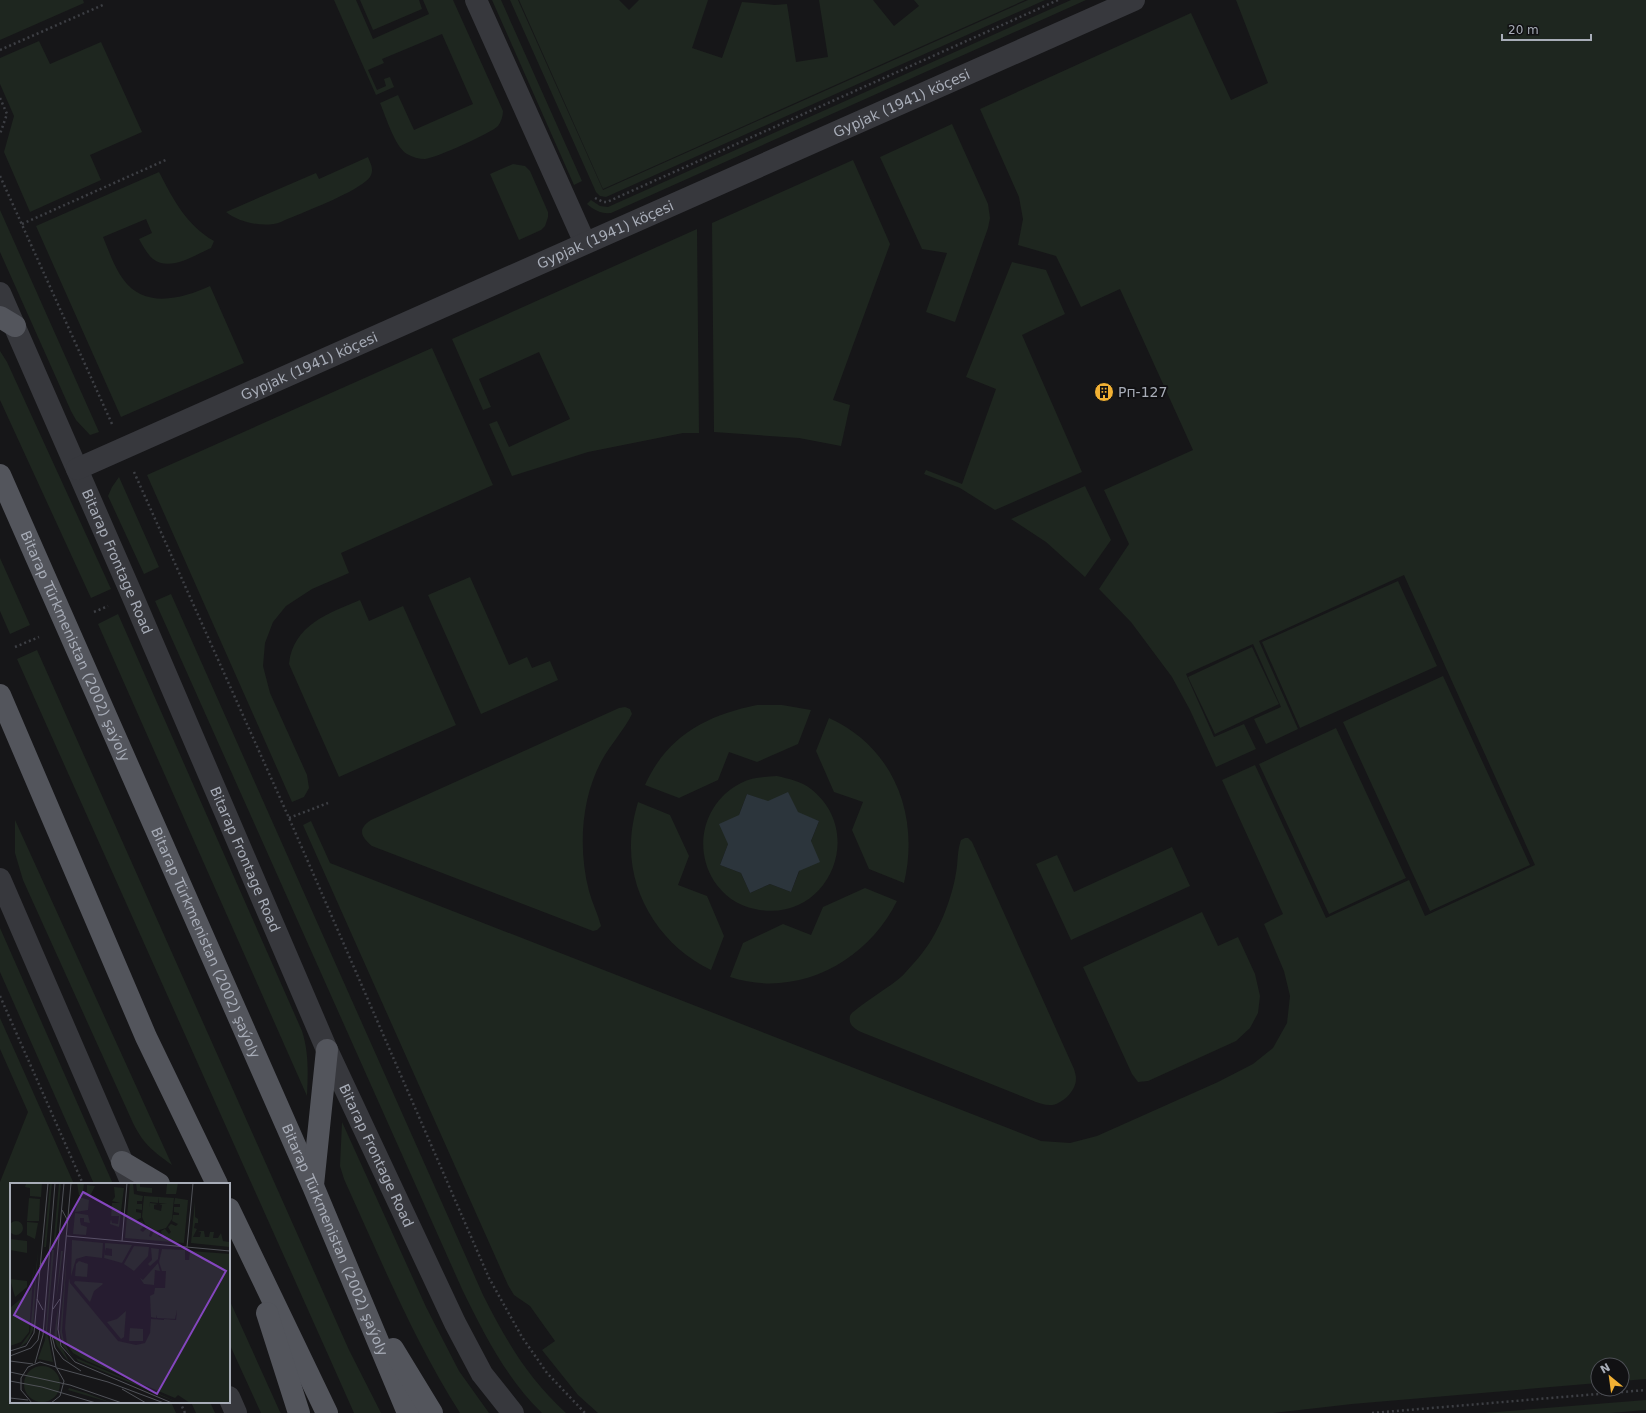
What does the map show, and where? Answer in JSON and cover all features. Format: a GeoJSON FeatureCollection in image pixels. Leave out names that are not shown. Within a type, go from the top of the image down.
{"type":"FeatureCollection","features":[{"type":"Feature","properties":{"kind":"main road","name":"Bitarap Türkmenistan (2002) şaýoly"},"geometry":{"type":"LineString","coordinates":[[0,475],[313,1186],[408,1413]]}},
{"type":"Feature","properties":{"kind":"main road"},"geometry":{"type":"LineString","coordinates":[[0,725],[1,697]]}},
{"type":"Feature","properties":{"kind":"main road"},"geometry":{"type":"LineString","coordinates":[[1,697],[146,1037],[217,1183]]}},
{"type":"Feature","properties":{"kind":"main road"},"geometry":{"type":"LineString","coordinates":[[313,1186],[328,1050]]}},
{"type":"Feature","properties":{"kind":"main road"},"geometry":{"type":"LineString","coordinates":[[122,1162],[157,1183]]}},
{"type":"Feature","properties":{"kind":"main road"},"geometry":{"type":"LineString","coordinates":[[230,1212],[299,1413]]}},
{"type":"Feature","properties":{"kind":"main road"},"geometry":{"type":"LineString","coordinates":[[235,1230],[327,1413]]}},
{"type":"Feature","properties":{"kind":"main road"},"geometry":{"type":"LineString","coordinates":[[350,1272],[400,1361],[432,1413]]}},
{"type":"Feature","properties":{"kind":"street"},"geometry":{"type":"LineString","coordinates":[[476,0],[585,244]]}},
{"type":"Feature","properties":{"kind":"street","name":"Gypjak (1941) köçesi"},"geometry":{"type":"LineString","coordinates":[[77,468],[1134,0]]}},
{"type":"Feature","properties":{"kind":"street","name":"Bitarap Frontage Road"},"geometry":{"type":"LineString","coordinates":[[0,293],[7,321],[77,468],[328,1050],[455,1323],[482,1374],[513,1413]]}},
{"type":"Feature","properties":{"kind":"street"},"geometry":{"type":"LineString","coordinates":[[0,879],[132,1183]]}},
{"type":"Feature","properties":{"kind":"street"},"geometry":{"type":"LineString","coordinates":[[230,1399],[236,1413]]}},
{"type":"Feature","properties":{"kind":"path"},"geometry":{"type":"LineString","coordinates":[[593,196],[603,202],[607,202],[1058,0]]}},
{"type":"Feature","properties":{"kind":"path"},"geometry":{"type":"LineString","coordinates":[[0,50],[103,5]]}},
{"type":"Feature","properties":{"kind":"path"},"geometry":{"type":"LineString","coordinates":[[0,98],[7,114],[0,134]]}},
{"type":"Feature","properties":{"kind":"path"},"geometry":{"type":"LineString","coordinates":[[22,224],[168,159]]}},
{"type":"Feature","properties":{"kind":"path"},"geometry":{"type":"LineString","coordinates":[[0,176],[289,818],[489,1278],[522,1337],[543,1367],[585,1413]]}},
{"type":"Feature","properties":{"kind":"path"},"geometry":{"type":"LineString","coordinates":[[94,612],[111,604]]}},
{"type":"Feature","properties":{"kind":"path"},"geometry":{"type":"LineString","coordinates":[[15,647],[39,637]]}},
{"type":"Feature","properties":{"kind":"path"},"geometry":{"type":"LineString","coordinates":[[289,818],[328,803]]}},
{"type":"Feature","properties":{"kind":"path"},"geometry":{"type":"LineString","coordinates":[[0,996],[83,1183]]}},
{"type":"Feature","properties":{"kind":"path"},"geometry":{"type":"LineString","coordinates":[[1372,1413],[1646,1390]]}},
{"type":"Feature","properties":{"kind":"path"},"geometry":{"type":"LineString","coordinates":[[180,1403],[185,1413]]}},
{"type":"Feature","properties":{"kind":"shaded area"},"geometry":{"type":"Polygon","coordinates":[[[0,0],[83,0],[84,3],[0,40],[0,0]]]}},
{"type":"Feature","properties":{"kind":"shaded area"},"geometry":{"type":"Polygon","coordinates":[[[334,0],[356,0],[373,39],[429,14],[423,0],[453,0],[503,111],[502,119],[498,126],[475,139],[431,158],[420,159],[407,154],[395,138],[380,103],[398,95],[414,130],[473,104],[442,34],[382,59],[384,63],[368,70],[377,90],[386,86],[384,79],[390,77],[394,87],[376,95],[334,0]]]}},
{"type":"Feature","properties":{"kind":"shaded area"},"geometry":{"type":"Polygon","coordinates":[[[360,0],[419,0],[422,9],[373,30],[360,0]]]}},
{"type":"Feature","properties":{"kind":"shaded area"},"geometry":{"type":"Polygon","coordinates":[[[492,0],[501,0],[582,181],[574,185],[492,0]]]}},
{"type":"Feature","properties":{"kind":"shaded area"},"geometry":{"type":"Polygon","coordinates":[[[510,0],[518,0],[603,190],[1028,0],[1045,0],[606,197],[600,196],[596,192],[510,0]]]}},
{"type":"Feature","properties":{"kind":"shaded area"},"geometry":{"type":"Polygon","coordinates":[[[519,0],[619,0],[629,10],[639,0],[708,0],[692,48],[722,58],[742,2],[775,5],[787,4],[796,62],[828,57],[819,0],[873,0],[894,26],[919,6],[914,0],[1025,0],[603,189],[519,0]]]}},
{"type":"Feature","properties":{"kind":"shaded area"},"geometry":{"type":"Polygon","coordinates":[[[1071,0],[1086,0],[611,213],[598,211],[587,204],[591,200],[600,206],[608,207],[1071,0]]]}},
{"type":"Feature","properties":{"kind":"shaded area"},"geometry":{"type":"Polygon","coordinates":[[[1236,0],[1646,0],[1646,1379],[1630,1380],[1630,1357],[1590,1357],[1590,1384],[1352,1404],[1273,1413],[598,1413],[578,1395],[542,1350],[555,1341],[530,1306],[514,1295],[508,1285],[303,825],[311,821],[330,863],[1041,1141],[1070,1143],[1097,1136],[1218,1082],[1253,1064],[1273,1048],[1287,1023],[1290,996],[1284,971],[1264,924],[1283,914],[1222,780],[1255,765],[1326,918],[1409,880],[1425,916],[1535,865],[1404,575],[1259,641],[1298,729],[1266,744],[1254,719],[1281,707],[1253,644],[1186,674],[1214,737],[1244,724],[1256,749],[1216,767],[1190,710],[1172,677],[1131,622],[1099,589],[1129,544],[1104,490],[1193,450],[1120,289],[1081,307],[1056,256],[1018,245],[1023,219],[1019,197],[980,109],[1191,13],[1231,100],[1268,83],[1236,0]]]}},
{"type":"Feature","properties":{"kind":"shaded area"},"geometry":{"type":"Polygon","coordinates":[[[39,41],[50,64],[101,42],[142,132],[90,155],[101,180],[30,212],[4,152],[14,116],[0,84],[0,58],[39,41]]]}},
{"type":"Feature","properties":{"kind":"shaded area"},"geometry":{"type":"Polygon","coordinates":[[[952,124],[988,204],[990,218],[988,228],[955,322],[926,312],[947,253],[922,249],[880,157],[952,124]]]}},
{"type":"Feature","properties":{"kind":"shaded area"},"geometry":{"type":"Polygon","coordinates":[[[368,157],[372,170],[371,175],[357,188],[281,222],[268,225],[245,222],[226,212],[316,173],[319,179],[368,157]]]}},
{"type":"Feature","properties":{"kind":"shaded area"},"geometry":{"type":"Polygon","coordinates":[[[853,160],[890,244],[833,400],[850,405],[841,446],[799,438],[714,432],[712,223],[853,160]]]}},
{"type":"Feature","properties":{"kind":"shaded area"},"geometry":{"type":"Polygon","coordinates":[[[513,164],[525,166],[530,171],[548,212],[545,226],[541,230],[519,240],[490,174],[513,164]]]}},
{"type":"Feature","properties":{"kind":"shaded area"},"geometry":{"type":"Polygon","coordinates":[[[159,172],[181,211],[204,235],[214,241],[211,248],[182,261],[167,264],[160,263],[149,255],[139,239],[152,233],[146,219],[103,237],[112,259],[123,279],[132,288],[142,295],[152,298],[164,299],[188,295],[210,286],[244,363],[121,417],[36,226],[159,172]]]}},
{"type":"Feature","properties":{"kind":"shaded area"},"geometry":{"type":"Polygon","coordinates":[[[0,210],[99,432],[90,435],[76,420],[71,411],[0,252],[0,210]]]}},
{"type":"Feature","properties":{"kind":"shaded area"},"geometry":{"type":"Polygon","coordinates":[[[697,229],[699,433],[683,433],[588,452],[512,476],[489,424],[497,421],[509,447],[570,419],[539,352],[479,379],[491,407],[483,410],[452,339],[697,229]]]}},
{"type":"Feature","properties":{"kind":"shaded area"},"geometry":{"type":"Polygon","coordinates":[[[1012,262],[1046,270],[1065,314],[1022,335],[1082,472],[995,510],[960,488],[924,474],[926,470],[962,484],[996,389],[966,377],[1012,262]]]}},
{"type":"Feature","properties":{"kind":"shaded area"},"geometry":{"type":"Polygon","coordinates":[[[432,348],[493,485],[341,553],[349,573],[312,589],[286,606],[273,622],[265,643],[263,666],[270,693],[307,775],[309,788],[304,797],[292,802],[147,475],[432,348]]]}},
{"type":"Feature","properties":{"kind":"shaded area"},"geometry":{"type":"Polygon","coordinates":[[[0,351],[7,362],[111,589],[91,598],[0,400],[0,351]]]}},
{"type":"Feature","properties":{"kind":"shaded area"},"geometry":{"type":"Polygon","coordinates":[[[119,477],[159,567],[144,574],[108,496],[119,477]]]}},
{"type":"Feature","properties":{"kind":"shaded area"},"geometry":{"type":"Polygon","coordinates":[[[1085,486],[1111,540],[1085,577],[1046,542],[1011,519],[1085,486]]]}},
{"type":"Feature","properties":{"kind":"shaded area"},"geometry":{"type":"Polygon","coordinates":[[[0,558],[30,625],[10,634],[0,611],[0,558]]]}},
{"type":"Feature","properties":{"kind":"shaded area"},"geometry":{"type":"Polygon","coordinates":[[[470,577],[509,665],[527,657],[532,668],[550,661],[558,680],[481,714],[428,595],[470,577]]]}},
{"type":"Feature","properties":{"kind":"shaded area"},"geometry":{"type":"Polygon","coordinates":[[[1398,581],[1437,666],[1300,728],[1262,642],[1398,581]]]}},
{"type":"Feature","properties":{"kind":"shaded area"},"geometry":{"type":"Polygon","coordinates":[[[171,594],[483,1295],[519,1358],[540,1386],[566,1413],[542,1413],[517,1385],[487,1339],[462,1289],[155,601],[171,594]]]}},
{"type":"Feature","properties":{"kind":"shaded area"},"geometry":{"type":"Polygon","coordinates":[[[360,600],[369,621],[403,606],[456,725],[339,777],[289,664],[297,639],[305,630],[314,622],[336,610],[360,600]]]}},
{"type":"Feature","properties":{"kind":"shaded area"},"geometry":{"type":"Polygon","coordinates":[[[118,614],[302,1031],[307,1055],[307,1096],[98,624],[118,614]]]}},
{"type":"Feature","properties":{"kind":"shaded area"},"geometry":{"type":"Polygon","coordinates":[[[1252,647],[1279,704],[1215,734],[1188,677],[1252,647]]]}},
{"type":"Feature","properties":{"kind":"shaded area"},"geometry":{"type":"Polygon","coordinates":[[[37,650],[349,1350],[381,1413],[354,1413],[17,659],[37,650]]]}},
{"type":"Feature","properties":{"kind":"shaded area"},"geometry":{"type":"Polygon","coordinates":[[[1443,676],[1530,865],[1430,911],[1343,722],[1443,676]]]}},
{"type":"Feature","properties":{"kind":"shaded area"},"geometry":{"type":"Polygon","coordinates":[[[757,705],[782,705],[811,710],[798,744],[757,762],[729,752],[718,780],[679,798],[645,785],[654,768],[665,753],[690,730],[722,715],[757,705]]]}},
{"type":"Feature","properties":{"kind":"shaded area"},"geometry":{"type":"Polygon","coordinates":[[[625,707],[630,709],[632,714],[602,760],[595,775],[586,807],[583,858],[590,895],[601,926],[597,930],[593,931],[372,846],[363,836],[362,830],[371,820],[619,708],[625,707]]]}},
{"type":"Feature","properties":{"kind":"shaded area"},"geometry":{"type":"Polygon","coordinates":[[[829,718],[852,731],[870,747],[886,765],[897,786],[904,809],[908,833],[908,858],[904,883],[869,869],[852,830],[863,802],[834,792],[816,751],[829,718]]]}},
{"type":"Feature","properties":{"kind":"shaded area"},"geometry":{"type":"Polygon","coordinates":[[[1336,728],[1406,878],[1329,914],[1259,764],[1336,728]]]}},
{"type":"Feature","properties":{"kind":"shaded area"},"geometry":{"type":"Polygon","coordinates":[[[777,776],[803,784],[811,789],[828,808],[836,829],[837,851],[831,872],[819,890],[802,903],[780,910],[749,908],[737,903],[726,895],[714,881],[707,867],[703,839],[711,813],[718,801],[729,791],[745,781],[777,776]],[[747,794],[720,865],[741,873],[750,893],[770,884],[791,892],[819,821],[747,794]]]}},
{"type":"Feature","properties":{"kind":"shaded area"},"geometry":{"type":"Polygon","coordinates":[[[788,792],[798,812],[819,821],[811,841],[820,862],[799,871],[791,892],[770,884],[750,893],[741,873],[720,865],[728,844],[719,824],[739,815],[747,794],[768,801],[788,792]]]}},
{"type":"Feature","properties":{"kind":"shaded area"},"geometry":{"type":"Polygon","coordinates":[[[638,802],[670,815],[689,856],[678,885],[707,896],[724,936],[711,970],[679,949],[665,935],[643,902],[636,884],[632,865],[631,845],[633,823],[638,802]]]}},
{"type":"Feature","properties":{"kind":"shaded area"},"geometry":{"type":"Polygon","coordinates":[[[15,820],[172,1165],[159,1156],[145,1142],[133,1123],[23,880],[15,853],[15,820]]]}},
{"type":"Feature","properties":{"kind":"shaded area"},"geometry":{"type":"Polygon","coordinates":[[[968,838],[972,842],[1074,1069],[1076,1079],[1071,1093],[1054,1105],[1046,1105],[1036,1102],[861,1032],[854,1028],[850,1022],[850,1016],[858,1008],[900,978],[929,944],[948,904],[957,869],[958,852],[961,840],[968,838]]]}},
{"type":"Feature","properties":{"kind":"shaded area"},"geometry":{"type":"Polygon","coordinates":[[[1172,847],[1190,886],[1071,940],[1036,864],[1057,855],[1074,892],[1172,847]]]}},
{"type":"Feature","properties":{"kind":"shaded area"},"geometry":{"type":"Polygon","coordinates":[[[865,888],[897,901],[884,923],[868,942],[849,958],[827,970],[804,979],[780,983],[755,983],[730,977],[743,943],[783,924],[811,935],[823,907],[865,888]]]}},
{"type":"Feature","properties":{"kind":"shaded area"},"geometry":{"type":"Polygon","coordinates":[[[1202,912],[1218,946],[1238,937],[1255,974],[1260,996],[1258,1013],[1250,1028],[1236,1041],[1148,1081],[1138,1082],[1132,1074],[1083,967],[1202,912]]]}},
{"type":"Feature","properties":{"kind":"shaded area"},"geometry":{"type":"Polygon","coordinates":[[[0,928],[113,1183],[94,1183],[0,972],[0,928]]]}},
{"type":"Feature","properties":{"kind":"shaded area"},"geometry":{"type":"Polygon","coordinates":[[[0,1018],[74,1183],[10,1183],[10,1403],[171,1403],[176,1413],[0,1413],[0,1182],[28,1112],[0,1049],[0,1018]]]}},
{"type":"Feature","properties":{"kind":"shaded area"},"geometry":{"type":"Polygon","coordinates":[[[342,1122],[426,1307],[459,1371],[489,1413],[460,1413],[412,1327],[344,1179],[340,1166],[342,1122]]]}},
{"type":"Feature","properties":{"kind":"shaded area"},"geometry":{"type":"Polygon","coordinates":[[[230,1301],[281,1413],[261,1413],[230,1345],[230,1301]]]}},
{"type":"Feature","properties":{"kind":"shaded area"},"geometry":{"type":"Polygon","coordinates":[[[1646,1400],[1646,1410],[1610,1413],[1484,1413],[1646,1400]]]}},
{"type":"Feature","properties":{"kind":"shaded area"},"geometry":{"type":"Polygon","coordinates":[[[191,1403],[210,1403],[215,1413],[196,1413],[191,1403]]]}},
{"type":"Feature","properties":{"kind":"place","name":"Рп-127"},"geometry":{"type":"Point","coordinates":[1104,392]}}]}
